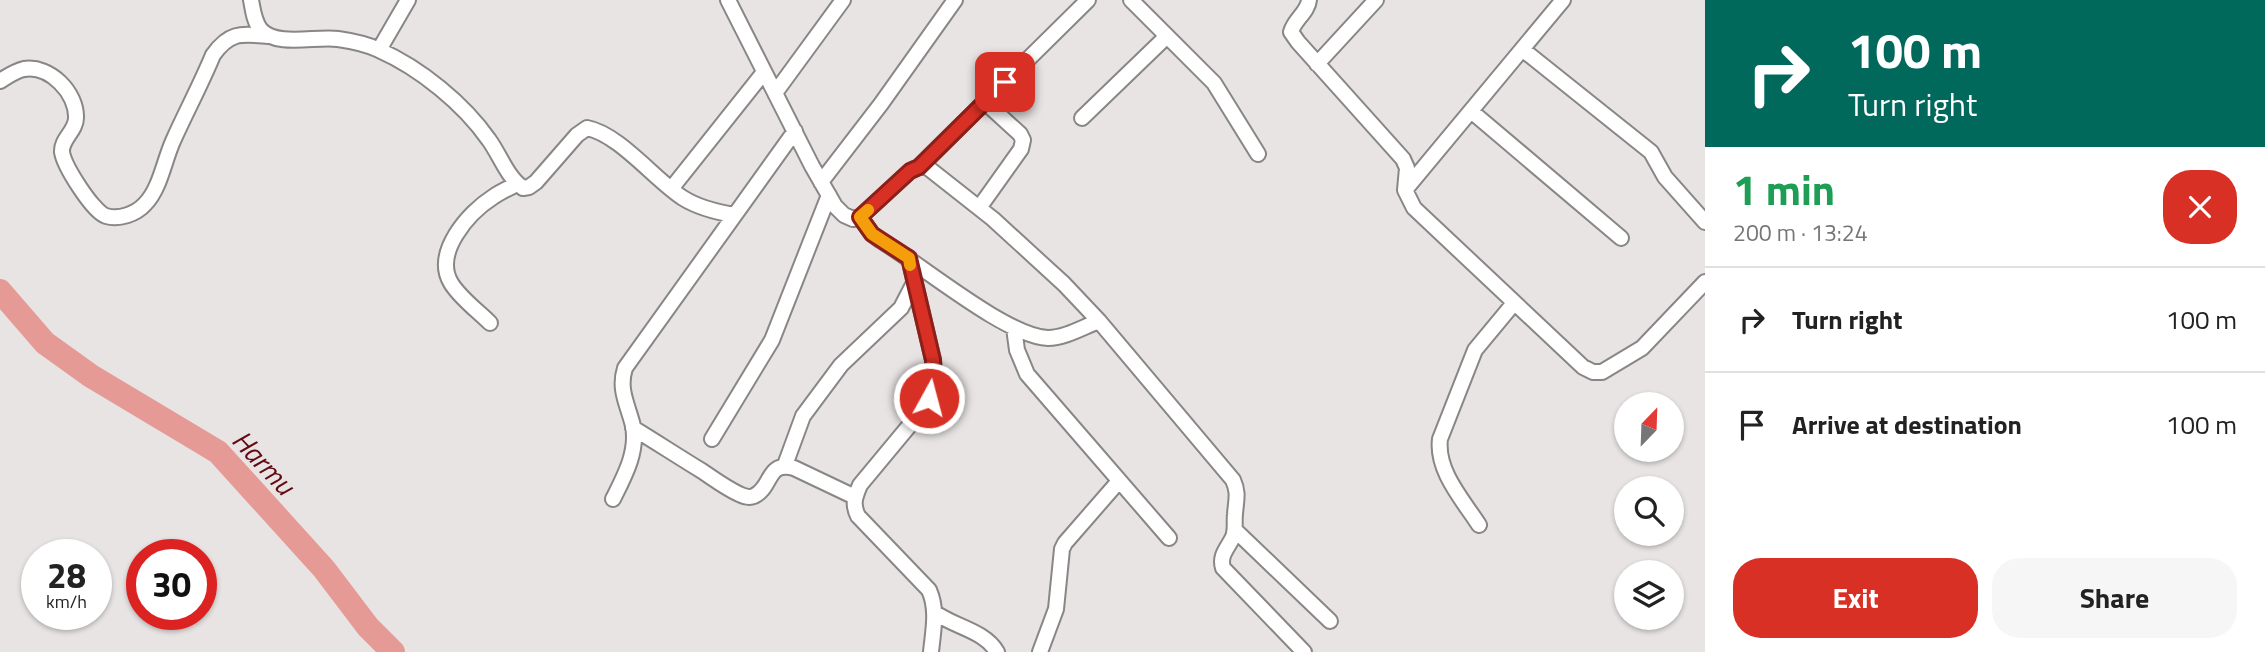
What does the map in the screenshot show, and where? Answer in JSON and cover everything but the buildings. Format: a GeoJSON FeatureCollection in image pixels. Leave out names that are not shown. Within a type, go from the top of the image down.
{"type":"FeatureCollection","features":[{"type":"Feature","properties":{"kind":"street"},"geometry":{"type":"LineString","coordinates":[[251,0],[254,18],[268,36]]}},
{"type":"Feature","properties":{"kind":"street"},"geometry":{"type":"LineString","coordinates":[[379,50],[408,0]]}},
{"type":"Feature","properties":{"kind":"street"},"geometry":{"type":"LineString","coordinates":[[728,0],[821,182],[835,206],[853,219],[860,217],[910,171],[919,167],[1088,0]]}},
{"type":"Feature","properties":{"kind":"street"},"geometry":{"type":"LineString","coordinates":[[775,93],[843,0]]}},
{"type":"Feature","properties":{"kind":"street"},"geometry":{"type":"LineString","coordinates":[[821,182],[955,0]]}},
{"type":"Feature","properties":{"kind":"street"},"geometry":{"type":"LineString","coordinates":[[1130,0],[1214,83],[1258,154]]}},
{"type":"Feature","properties":{"kind":"street"},"geometry":{"type":"LineString","coordinates":[[1309,0],[1309,5],[1293,23],[1291,32],[1403,159],[1407,167],[1405,190],[1414,208],[1583,368],[1602,372],[1642,348],[1705,282]]}},
{"type":"Feature","properties":{"kind":"street"},"geometry":{"type":"LineString","coordinates":[[1317,64],[1376,0]]}},
{"type":"Feature","properties":{"kind":"street"},"geometry":{"type":"LineString","coordinates":[[1405,190],[1563,0]]}},
{"type":"Feature","properties":{"kind":"street"},"geometry":{"type":"LineString","coordinates":[[0,80],[14,72],[34,69],[50,75],[63,87],[71,98],[76,116],[72,132],[63,145],[65,160],[97,212],[116,218],[134,213],[150,198],[213,55],[220,45],[254,18]]}},
{"type":"Feature","properties":{"kind":"street"},"geometry":{"type":"LineString","coordinates":[[230,37],[239,34],[280,39],[337,39],[379,50],[439,87],[465,111],[489,139],[517,184],[523,188],[536,182],[577,135],[587,128],[607,136],[671,189],[694,204],[734,215]]}},
{"type":"Feature","properties":{"kind":"street"},"geometry":{"type":"LineString","coordinates":[[1082,118],[1167,36]]}},
{"type":"Feature","properties":{"kind":"street"},"geometry":{"type":"LineString","coordinates":[[1522,49],[1651,152],[1665,177],[1705,222]]}},
{"type":"Feature","properties":{"kind":"street"},"geometry":{"type":"LineString","coordinates":[[671,189],[764,72]]}},
{"type":"Feature","properties":{"kind":"street"},"geometry":{"type":"LineString","coordinates":[[979,208],[1021,149],[1023,140],[1020,134],[985,102]]}},
{"type":"Feature","properties":{"kind":"street"},"geometry":{"type":"LineString","coordinates":[[1471,111],[1620,238]]}},
{"type":"Feature","properties":{"kind":"street"},"geometry":{"type":"LineString","coordinates":[[613,499],[629,464],[633,447],[633,428],[621,381],[625,368],[795,131]]}},
{"type":"Feature","properties":{"kind":"street"},"geometry":{"type":"LineString","coordinates":[[919,167],[927,167],[936,173],[1045,266],[1099,321],[1233,480],[1238,497],[1234,516],[1235,530],[1222,554],[1223,568],[1304,652]]}},
{"type":"Feature","properties":{"kind":"street"},"geometry":{"type":"LineString","coordinates":[[490,323],[452,285],[446,270],[447,253],[454,237],[478,209],[492,197],[517,184]]}},
{"type":"Feature","properties":{"kind":"street"},"geometry":{"type":"LineString","coordinates":[[712,439],[772,340],[829,195]]}},
{"type":"Feature","properties":{"kind":"street"},"geometry":{"type":"LineString","coordinates":[[860,217],[872,234],[1014,328],[1033,336],[1055,337],[1099,321]]}},
{"type":"Feature","properties":{"kind":"street"},"geometry":{"type":"LineString","coordinates":[[909,258],[933,360],[934,374],[929,398],[924,408],[860,485],[854,508],[858,516],[929,590],[934,612],[931,652]]}},
{"type":"Feature","properties":{"kind":"street"},"geometry":{"type":"LineString","coordinates":[[785,465],[803,416],[841,365],[901,308],[914,283]]}},
{"type":"Feature","properties":{"kind":"street"},"geometry":{"type":"LineString","coordinates":[[1479,525],[1441,464],[1440,439],[1475,350],[1514,303]]}},
{"type":"Feature","properties":{"kind":"street"},"geometry":{"type":"LineString","coordinates":[[1014,328],[1017,350],[1027,374],[1169,538]]}},
{"type":"Feature","properties":{"kind":"street"},"geometry":{"type":"LineString","coordinates":[[633,428],[746,496],[754,496],[774,472],[785,465],[855,497]]}},
{"type":"Feature","properties":{"kind":"street"},"geometry":{"type":"LineString","coordinates":[[1040,652],[1056,609],[1062,549],[1119,481]]}},
{"type":"Feature","properties":{"kind":"street"},"geometry":{"type":"LineString","coordinates":[[1235,530],[1330,621]]}},
{"type":"Feature","properties":{"kind":"street"},"geometry":{"type":"LineString","coordinates":[[934,612],[947,622],[979,634],[997,652]]}},
{"type":"Feature","properties":{"kind":"waterway","name":"Harmu"},"geometry":{"type":"LineString","coordinates":[[0,291],[45,343],[91,376],[218,452],[324,569],[368,627],[393,652]]}},
{"type":"Feature","properties":{"kind":"slow traffic"},"geometry":{"type":"LineString","coordinates":[[868,210],[860,217],[872,234],[909,258],[910,265]]}},
{"type":"Feature","properties":{"kind":"route"},"geometry":{"type":"LineString","coordinates":[[929,398],[934,374],[933,360],[909,258],[872,234],[860,217],[910,171],[919,167],[1005,82]]}}]}
